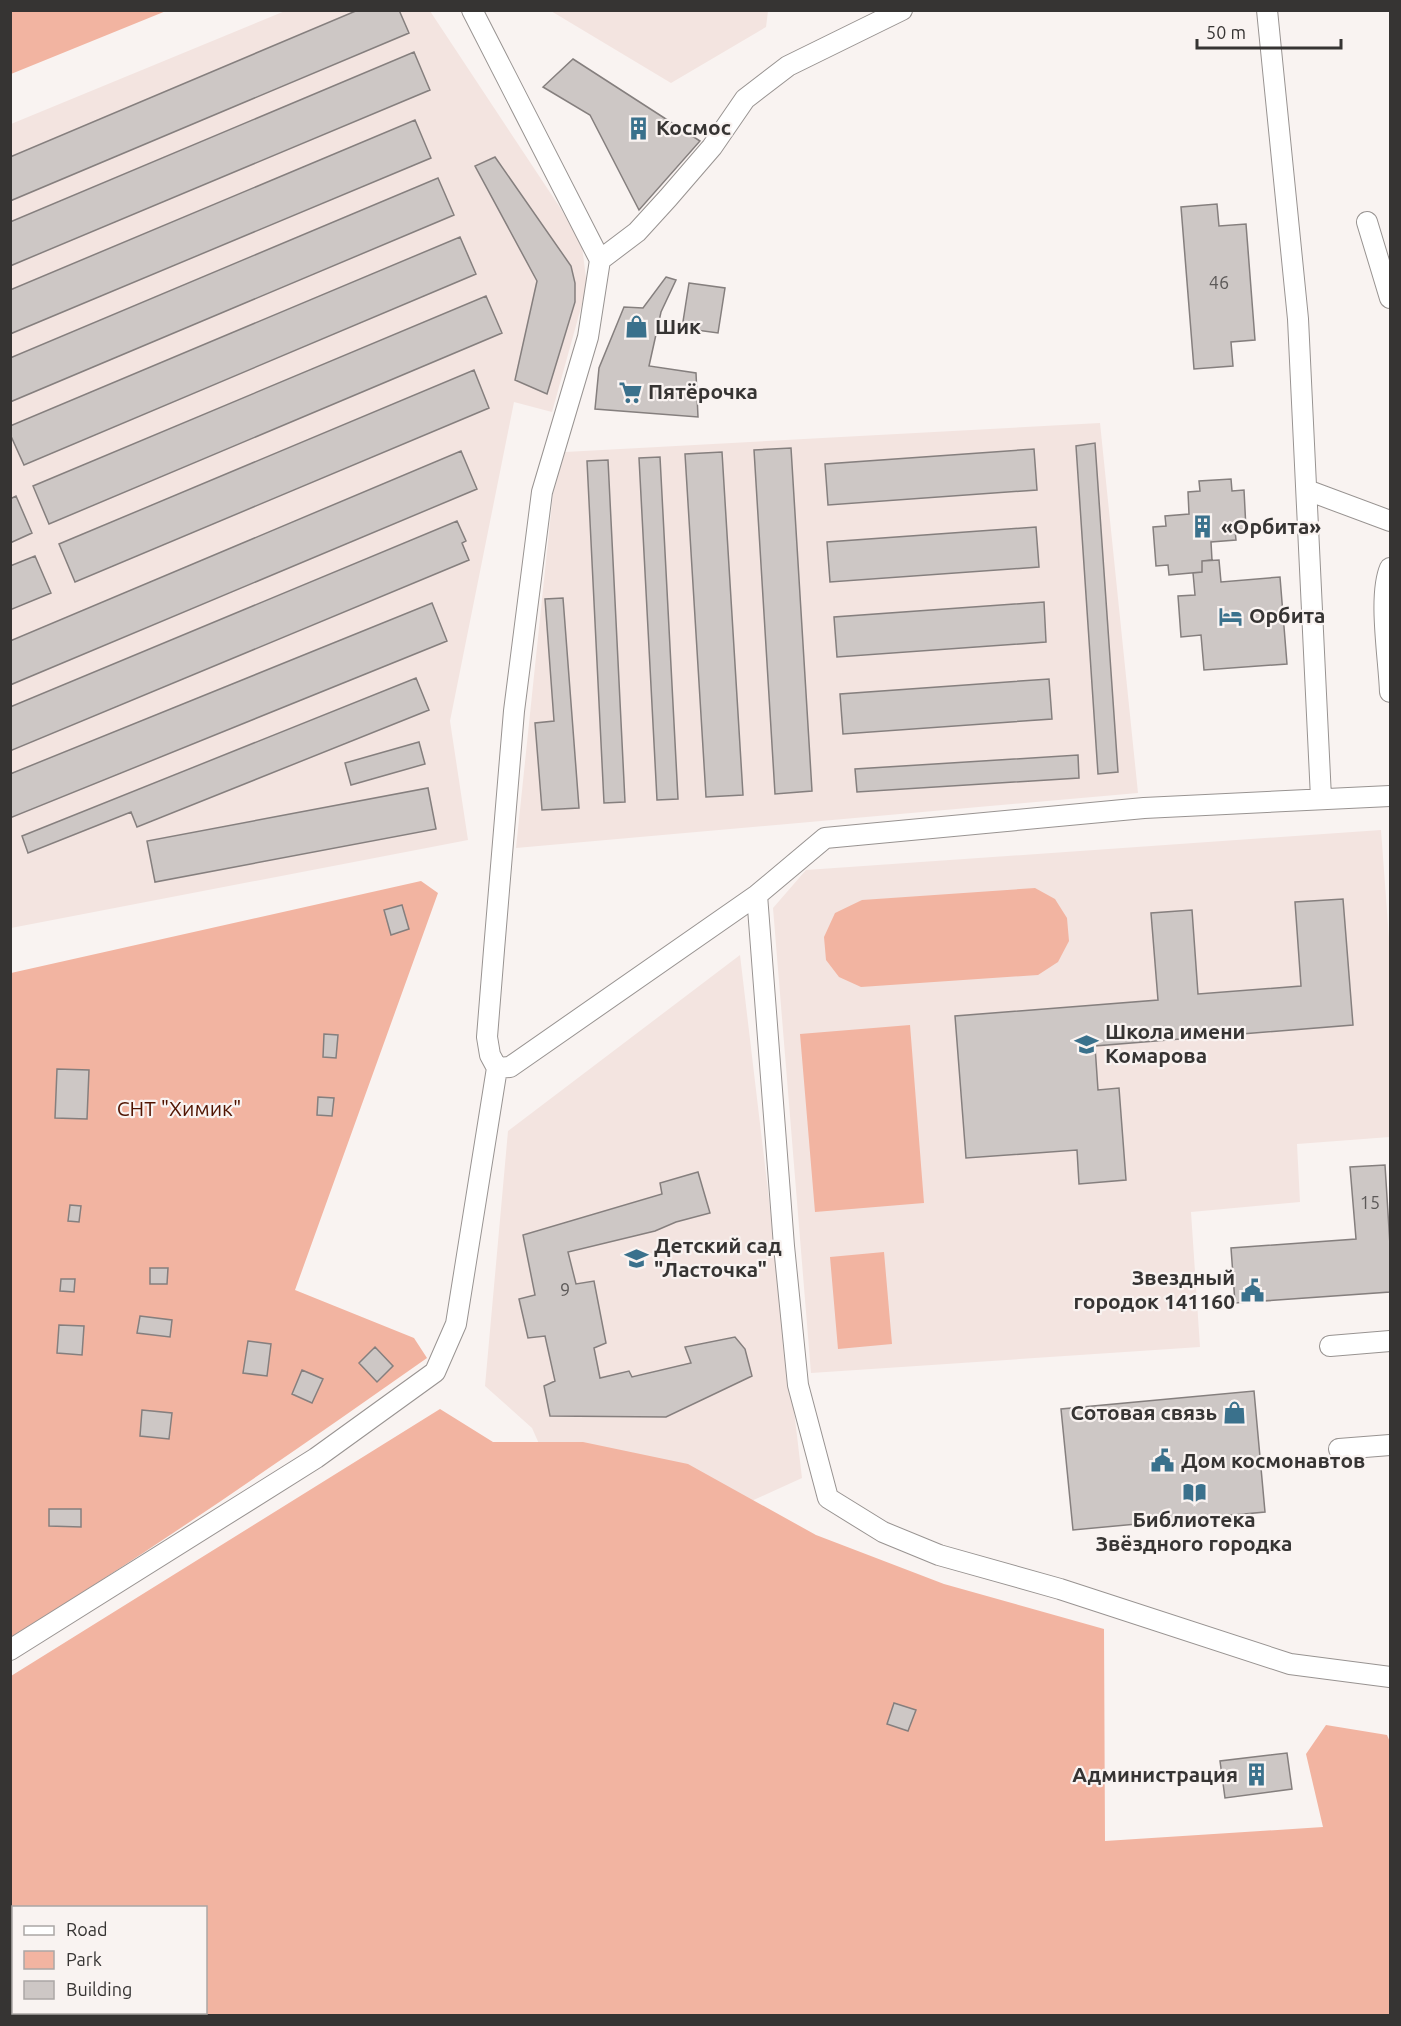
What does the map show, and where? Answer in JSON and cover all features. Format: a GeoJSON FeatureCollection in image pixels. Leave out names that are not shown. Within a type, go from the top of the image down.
{"type":"FeatureCollection","features":[{"type":"Feature","properties":{"kind":"street"},"geometry":{"type":"LineString","coordinates":[[10,1650],[316,1458],[435,1372],[456,1324],[497,1068],[490,1055],[487,1037],[514,711],[540,504],[557,437],[588,337],[600,260],[472,10]]}},
{"type":"Feature","properties":{"kind":"street"},"geometry":{"type":"LineString","coordinates":[[600,260],[637,232],[668,198],[712,147],[745,99],[788,66],[902,10]]}},
{"type":"Feature","properties":{"kind":"street"},"geometry":{"type":"LineString","coordinates":[[1267,10],[1298,320],[1322,798]]}},
{"type":"Feature","properties":{"kind":"street"},"geometry":{"type":"LineString","coordinates":[[1367,222],[1390,298]]}},
{"type":"Feature","properties":{"kind":"street"},"geometry":{"type":"LineString","coordinates":[[1307,490],[1390,520]]}},
{"type":"Feature","properties":{"kind":"street"},"geometry":{"type":"LineString","coordinates":[[1390,568],[1385,605],[1390,693]]}},
{"type":"Feature","properties":{"kind":"street"},"geometry":{"type":"LineString","coordinates":[[497,1068],[510,1067],[757,896],[825,838],[1144,808],[1390,796]]}},
{"type":"Feature","properties":{"kind":"street"},"geometry":{"type":"LineString","coordinates":[[757,896],[784,1246],[798,1385],[828,1498],[883,1532],[939,1555],[1060,1588],[1290,1665],[1390,1677]]}},
{"type":"Feature","properties":{"kind":"street"},"geometry":{"type":"LineString","coordinates":[[1330,1346],[1390,1341]]}},
{"type":"Feature","properties":{"kind":"street"},"geometry":{"type":"LineString","coordinates":[[1339,1449],[1390,1445]]}},
{"type":"Feature","properties":{"kind":"shaded area"},"geometry":{"type":"Polygon","coordinates":[[[285,11],[430,11],[561,209],[582,246],[587,286],[552,412],[514,402],[450,721],[468,840],[11,928],[11,124],[285,11]]]}},
{"type":"Feature","properties":{"kind":"shaded area"},"geometry":{"type":"Polygon","coordinates":[[[551,11],[768,11],[766,27],[671,83],[551,11]]]}},
{"type":"Feature","properties":{"kind":"shaded area"},"geometry":{"type":"Polygon","coordinates":[[[1100,423],[1138,793],[516,848],[553,494],[565,452],[1100,423]]]}},
{"type":"Feature","properties":{"kind":"shaded area","name":"Школа имени Комарова"},"geometry":{"type":"Polygon","coordinates":[[[1381,830],[1390,952],[1390,1137],[1297,1144],[1300,1202],[1191,1212],[1200,1347],[811,1373],[773,908],[806,870],[1381,830]]]}},
{"type":"Feature","properties":{"kind":"shaded area","name":"Детский сад \"Ласточка\""},"geometry":{"type":"Polygon","coordinates":[[[740,955],[802,1478],[596,1572],[532,1428],[485,1386],[508,1131],[740,955]]]}},
{"type":"Feature","properties":{"kind":"green space"},"geometry":{"type":"Polygon","coordinates":[[[11,10],[166,10],[166,11],[11,74],[11,10]]]}},
{"type":"Feature","properties":{"kind":"green space","name":"СНТ \"Химик\""},"geometry":{"type":"Polygon","coordinates":[[[421,881],[438,893],[295,1290],[414,1338],[427,1358],[169,1536],[11,1637],[11,973],[421,881]]]}},
{"type":"Feature","properties":{"kind":"green space"},"geometry":{"type":"Polygon","coordinates":[[[1035,888],[1055,899],[1067,918],[1069,941],[1058,962],[1038,975],[861,987],[839,977],[826,960],[824,937],[835,913],[862,900],[1035,888]]]}},
{"type":"Feature","properties":{"kind":"green space"},"geometry":{"type":"Polygon","coordinates":[[[910,1025],[924,1203],[815,1212],[800,1034],[910,1025]]]}},
{"type":"Feature","properties":{"kind":"green space"},"geometry":{"type":"Polygon","coordinates":[[[884,1252],[892,1344],[838,1349],[830,1257],[884,1252]]]}},
{"type":"Feature","properties":{"kind":"green space"},"geometry":{"type":"Polygon","coordinates":[[[440,1409],[493,1442],[583,1442],[688,1464],[816,1535],[944,1584],[1104,1629],[1105,1841],[1323,1827],[1306,1754],[1326,1725],[1387,1735],[1390,1742],[1390,2015],[11,2016],[11,1676],[440,1409]]]}},
{"type":"Feature","properties":{"kind":"building"},"geometry":{"type":"Polygon","coordinates":[[[358,10],[399,10],[409,33],[10,201],[10,157],[358,10]]]}},
{"type":"Feature","properties":{"kind":"building"},"geometry":{"type":"Polygon","coordinates":[[[414,52],[430,90],[10,266],[10,222],[414,52]]]}},
{"type":"Feature","properties":{"kind":"building","name":"Космос"},"geometry":{"type":"Polygon","coordinates":[[[573,59],[700,141],[639,210],[590,115],[543,87],[573,59]]]}},
{"type":"Feature","properties":{"kind":"building"},"geometry":{"type":"Polygon","coordinates":[[[415,120],[431,158],[10,334],[10,290],[415,120]]]}},
{"type":"Feature","properties":{"kind":"building"},"geometry":{"type":"Polygon","coordinates":[[[495,157],[571,266],[575,283],[575,302],[547,394],[515,380],[537,281],[475,166],[495,157]]]}},
{"type":"Feature","properties":{"kind":"building"},"geometry":{"type":"Polygon","coordinates":[[[438,178],[454,215],[10,402],[10,358],[438,178]]]}},
{"type":"Feature","properties":{"kind":"building"},"geometry":{"type":"Polygon","coordinates":[[[1217,204],[1219,226],[1246,224],[1255,340],[1231,342],[1233,366],[1194,369],[1181,207],[1217,204]]]}},
{"type":"Feature","properties":{"kind":"building"},"geometry":{"type":"Polygon","coordinates":[[[460,237],[476,274],[24,465],[10,434],[10,426],[460,237]]]}},
{"type":"Feature","properties":{"kind":"building"},"geometry":{"type":"Polygon","coordinates":[[[666,277],[676,280],[661,312],[649,366],[696,373],[698,417],[595,409],[599,368],[624,307],[643,308],[666,277]]]}},
{"type":"Feature","properties":{"kind":"building"},"geometry":{"type":"Polygon","coordinates":[[[689,283],[725,288],[718,333],[682,328],[689,283]]]}},
{"type":"Feature","properties":{"kind":"building"},"geometry":{"type":"Polygon","coordinates":[[[486,296],[502,333],[49,524],[33,486],[486,296]]]}},
{"type":"Feature","properties":{"kind":"building"},"geometry":{"type":"Polygon","coordinates":[[[474,370],[489,408],[75,582],[59,544],[474,370]]]}},
{"type":"Feature","properties":{"kind":"building"},"geometry":{"type":"Polygon","coordinates":[[[1095,443],[1118,772],[1098,774],[1076,446],[1095,443]]]}},
{"type":"Feature","properties":{"kind":"building"},"geometry":{"type":"Polygon","coordinates":[[[791,448],[812,791],[775,794],[754,450],[791,448]]]}},
{"type":"Feature","properties":{"kind":"building"},"geometry":{"type":"Polygon","coordinates":[[[1034,449],[1037,490],[828,505],[825,464],[1034,449]]]}},
{"type":"Feature","properties":{"kind":"building"},"geometry":{"type":"Polygon","coordinates":[[[461,451],[477,489],[10,685],[10,641],[461,451]]]}},
{"type":"Feature","properties":{"kind":"building"},"geometry":{"type":"Polygon","coordinates":[[[722,452],[743,795],[706,797],[685,454],[722,452]]]}},
{"type":"Feature","properties":{"kind":"building"},"geometry":{"type":"Polygon","coordinates":[[[660,457],[678,799],[657,800],[639,458],[660,457]]]}},
{"type":"Feature","properties":{"kind":"building"},"geometry":{"type":"Polygon","coordinates":[[[608,460],[625,802],[604,803],[587,461],[608,460]]]}},
{"type":"Feature","properties":{"kind":"building","name":"«Орбита»"},"geometry":{"type":"Polygon","coordinates":[[[1231,479],[1232,491],[1244,490],[1246,529],[1235,530],[1236,540],[1211,542],[1212,560],[1202,561],[1202,572],[1169,575],[1168,565],[1156,566],[1153,527],[1166,526],[1165,516],[1189,514],[1188,492],[1200,491],[1199,481],[1231,479]]]}},
{"type":"Feature","properties":{"kind":"building"},"geometry":{"type":"Polygon","coordinates":[[[16,496],[32,533],[10,543],[10,499],[16,496]]]}},
{"type":"Feature","properties":{"kind":"building"},"geometry":{"type":"Polygon","coordinates":[[[457,521],[466,541],[462,543],[469,560],[10,751],[10,707],[457,521]]]}},
{"type":"Feature","properties":{"kind":"building"},"geometry":{"type":"Polygon","coordinates":[[[1036,527],[1039,567],[830,582],[827,542],[1036,527]]]}},
{"type":"Feature","properties":{"kind":"building"},"geometry":{"type":"Polygon","coordinates":[[[35,556],[51,593],[10,610],[10,566],[35,556]]]}},
{"type":"Feature","properties":{"kind":"building","name":"Орбита"},"geometry":{"type":"Polygon","coordinates":[[[1219,560],[1221,582],[1280,577],[1287,664],[1204,670],[1201,635],[1181,637],[1178,596],[1195,595],[1193,573],[1202,572],[1202,561],[1219,560]]]}},
{"type":"Feature","properties":{"kind":"building"},"geometry":{"type":"Polygon","coordinates":[[[563,598],[579,808],[542,810],[535,723],[554,721],[545,599],[563,598]]]}},
{"type":"Feature","properties":{"kind":"building"},"geometry":{"type":"Polygon","coordinates":[[[1044,602],[1046,642],[837,657],[834,617],[1044,602]]]}},
{"type":"Feature","properties":{"kind":"building"},"geometry":{"type":"Polygon","coordinates":[[[432,603],[447,641],[10,818],[10,774],[432,603]]]}},
{"type":"Feature","properties":{"kind":"building"},"geometry":{"type":"Polygon","coordinates":[[[416,678],[429,710],[137,827],[131,812],[28,853],[22,836],[416,678]]]}},
{"type":"Feature","properties":{"kind":"building"},"geometry":{"type":"Polygon","coordinates":[[[1049,679],[1052,719],[843,734],[840,694],[1049,679]]]}},
{"type":"Feature","properties":{"kind":"building"},"geometry":{"type":"Polygon","coordinates":[[[419,742],[425,764],[351,785],[345,763],[419,742]]]}},
{"type":"Feature","properties":{"kind":"building"},"geometry":{"type":"Polygon","coordinates":[[[1078,755],[1079,778],[857,792],[855,769],[1078,755]]]}},
{"type":"Feature","properties":{"kind":"building"},"geometry":{"type":"Polygon","coordinates":[[[428,788],[436,829],[155,882],[147,841],[428,788]]]}},
{"type":"Feature","properties":{"kind":"building"},"geometry":{"type":"Polygon","coordinates":[[[1343,899],[1353,1025],[1095,1046],[1098,1090],[1119,1088],[1126,1180],[1079,1184],[1077,1150],[966,1158],[955,1016],[1158,1000],[1151,913],[1192,910],[1198,994],[1301,986],[1295,902],[1343,899]]]}},
{"type":"Feature","properties":{"kind":"building"},"geometry":{"type":"Polygon","coordinates":[[[402,905],[409,929],[391,935],[384,910],[402,905]]]}},
{"type":"Feature","properties":{"kind":"building"},"geometry":{"type":"Polygon","coordinates":[[[324,1034],[338,1035],[336,1058],[323,1057],[324,1034]]]}},
{"type":"Feature","properties":{"kind":"building"},"geometry":{"type":"Polygon","coordinates":[[[57,1069],[89,1070],[87,1119],[55,1118],[57,1069]]]}},
{"type":"Feature","properties":{"kind":"building"},"geometry":{"type":"Polygon","coordinates":[[[318,1097],[334,1098],[332,1116],[317,1115],[318,1097]]]}},
{"type":"Feature","properties":{"kind":"building"},"geometry":{"type":"Polygon","coordinates":[[[1385,1165],[1390,1245],[1390,1292],[1235,1303],[1231,1248],[1356,1239],[1350,1167],[1385,1165]]]}},
{"type":"Feature","properties":{"kind":"building"},"geometry":{"type":"Polygon","coordinates":[[[698,1172],[710,1213],[676,1222],[655,1231],[568,1252],[576,1284],[594,1281],[606,1343],[594,1348],[600,1378],[629,1371],[632,1377],[691,1363],[685,1347],[735,1337],[745,1349],[752,1376],[666,1417],[550,1416],[544,1386],[555,1381],[545,1336],[528,1338],[519,1299],[535,1295],[523,1235],[662,1194],[660,1183],[698,1172]]]}},
{"type":"Feature","properties":{"kind":"building"},"geometry":{"type":"Polygon","coordinates":[[[70,1205],[81,1206],[79,1222],[68,1221],[70,1205]]]}},
{"type":"Feature","properties":{"kind":"building"},"geometry":{"type":"Polygon","coordinates":[[[150,1268],[168,1268],[167,1284],[150,1284],[150,1268]]]}},
{"type":"Feature","properties":{"kind":"building"},"geometry":{"type":"Polygon","coordinates":[[[61,1279],[75,1279],[74,1292],[60,1291],[61,1279]]]}},
{"type":"Feature","properties":{"kind":"building"},"geometry":{"type":"Polygon","coordinates":[[[140,1316],[172,1320],[170,1337],[137,1333],[140,1316]]]}},
{"type":"Feature","properties":{"kind":"building"},"geometry":{"type":"Polygon","coordinates":[[[59,1325],[84,1326],[82,1355],[57,1353],[59,1325]]]}},
{"type":"Feature","properties":{"kind":"building"},"geometry":{"type":"Polygon","coordinates":[[[248,1341],[271,1344],[267,1376],[243,1373],[248,1341]]]}},
{"type":"Feature","properties":{"kind":"building"},"geometry":{"type":"Polygon","coordinates":[[[375,1347],[393,1366],[377,1382],[359,1363],[375,1347]]]}},
{"type":"Feature","properties":{"kind":"building"},"geometry":{"type":"Polygon","coordinates":[[[302,1370],[323,1379],[312,1403],[292,1394],[302,1370]]]}},
{"type":"Feature","properties":{"kind":"building","name":"Дом космонавтов"},"geometry":{"type":"Polygon","coordinates":[[[1254,1391],[1265,1512],[1073,1530],[1061,1409],[1254,1391]]]}},
{"type":"Feature","properties":{"kind":"building"},"geometry":{"type":"Polygon","coordinates":[[[142,1410],[172,1413],[169,1439],[140,1436],[142,1410]]]}},
{"type":"Feature","properties":{"kind":"building"},"geometry":{"type":"Polygon","coordinates":[[[49,1509],[81,1509],[81,1527],[49,1526],[49,1509]]]}},
{"type":"Feature","properties":{"kind":"building"},"geometry":{"type":"Polygon","coordinates":[[[894,1703],[916,1710],[908,1731],[887,1724],[894,1703]]]}},
{"type":"Feature","properties":{"kind":"building","name":"Администрация"},"geometry":{"type":"Polygon","coordinates":[[[1287,1753],[1292,1789],[1225,1798],[1220,1761],[1287,1753]]]}},
{"type":"Feature","properties":{"kind":"place","name":"Космос"},"geometry":{"type":"Point","coordinates":[638,128]}},
{"type":"Feature","properties":{"kind":"place","name":"Шик"},"geometry":{"type":"Point","coordinates":[637,327]}},
{"type":"Feature","properties":{"kind":"place","name":"Пятёрочка"},"geometry":{"type":"Point","coordinates":[630,392]}},
{"type":"Feature","properties":{"kind":"place","name":"«Орбита»"},"geometry":{"type":"Point","coordinates":[1203,527]}},
{"type":"Feature","properties":{"kind":"place","name":"Орбита"},"geometry":{"type":"Point","coordinates":[1231,616]}},
{"type":"Feature","properties":{"kind":"place","name":"Школа имени Комарова"},"geometry":{"type":"Point","coordinates":[1087,1044]}},
{"type":"Feature","properties":{"kind":"place","name":"Детский сад \"Ласточка\""},"geometry":{"type":"Point","coordinates":[636,1258]}},
{"type":"Feature","properties":{"kind":"place","name":"Звездный городок 141160"},"geometry":{"type":"Point","coordinates":[1253,1290]}},
{"type":"Feature","properties":{"kind":"place","name":"Сотовая связь"},"geometry":{"type":"Point","coordinates":[1235,1413]}},
{"type":"Feature","properties":{"kind":"place","name":"Дом космонавтов"},"geometry":{"type":"Point","coordinates":[1163,1461]}},
{"type":"Feature","properties":{"kind":"place","name":"Библиотека Звёздного городка"},"geometry":{"type":"Point","coordinates":[1194,1492]}},
{"type":"Feature","properties":{"kind":"place","name":"Администрация"},"geometry":{"type":"Point","coordinates":[1256,1775]}}]}
